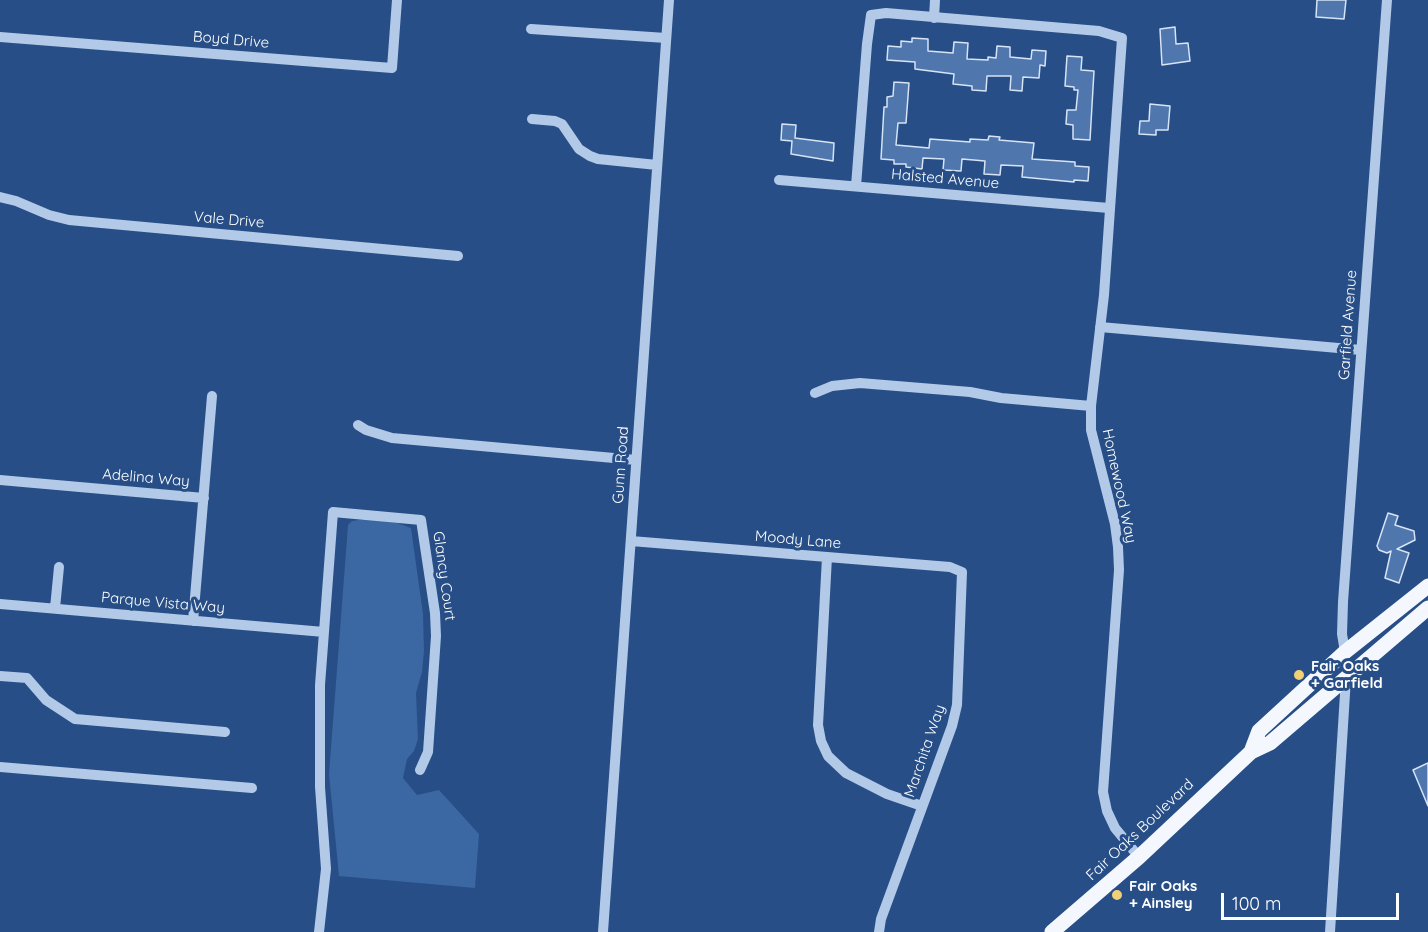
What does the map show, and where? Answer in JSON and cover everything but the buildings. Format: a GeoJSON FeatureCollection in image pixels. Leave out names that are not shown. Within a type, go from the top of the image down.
{"type":"FeatureCollection","features":[{"type":"Feature","properties":{"kind":"main road"},"geometry":{"type":"LineString","coordinates":[[1251,752],[1334,676],[1345,652],[1428,586]]}},
{"type":"Feature","properties":{"kind":"main road"},"geometry":{"type":"LineString","coordinates":[[1346,678],[1350,666],[1359,656],[1428,597]]}},
{"type":"Feature","properties":{"kind":"main road","name":"Fair Oaks Boulevard"},"geometry":{"type":"LineString","coordinates":[[1059,930],[1251,752],[1270,743],[1428,608]]}},
{"type":"Feature","properties":{"kind":"street","name":"Boyd Drive"},"geometry":{"type":"LineString","coordinates":[[0,37],[392,68],[396,0]]}},
{"type":"Feature","properties":{"kind":"street","name":"Gunn Road"},"geometry":{"type":"LineString","coordinates":[[603,932],[669,0]]}},
{"type":"Feature","properties":{"kind":"street"},"geometry":{"type":"LineString","coordinates":[[856,186],[871,15],[934,18],[935,0]]}},
{"type":"Feature","properties":{"kind":"street","name":"Garfield Avenue"},"geometry":{"type":"LineString","coordinates":[[1345,652],[1342,634],[1343,602],[1382,94],[1387,0]]}},
{"type":"Feature","properties":{"kind":"street","name":"Homewood Way"},"geometry":{"type":"LineString","coordinates":[[934,18],[1099,31],[1122,38],[1104,295],[1091,406],[1091,430],[1115,524],[1119,570],[1103,792],[1107,811],[1115,828],[1139,857]]}},
{"type":"Feature","properties":{"kind":"street"},"geometry":{"type":"LineString","coordinates":[[531,29],[666,38]]}},
{"type":"Feature","properties":{"kind":"street"},"geometry":{"type":"LineString","coordinates":[[532,119],[562,124],[579,149],[598,159],[657,165]]}},
{"type":"Feature","properties":{"kind":"street","name":"Halsted Avenue"},"geometry":{"type":"LineString","coordinates":[[779,180],[1109,208]]}},
{"type":"Feature","properties":{"kind":"street","name":"Vale Drive"},"geometry":{"type":"LineString","coordinates":[[0,197],[69,220],[458,256]]}},
{"type":"Feature","properties":{"kind":"street"},"geometry":{"type":"LineString","coordinates":[[1100,327],[1361,350]]}},
{"type":"Feature","properties":{"kind":"street"},"geometry":{"type":"LineString","coordinates":[[815,393],[832,386],[860,383],[970,392],[1001,398],[1091,406]]}},
{"type":"Feature","properties":{"kind":"street"},"geometry":{"type":"LineString","coordinates":[[204,498],[212,396]]}},
{"type":"Feature","properties":{"kind":"street"},"geometry":{"type":"LineString","coordinates":[[358,425],[392,438],[636,460]]}},
{"type":"Feature","properties":{"kind":"street","name":"Adelina Way"},"geometry":{"type":"LineString","coordinates":[[0,480],[204,498],[193,621]]}},
{"type":"Feature","properties":{"kind":"street","name":"Glancy Court"},"geometry":{"type":"LineString","coordinates":[[324,632],[333,512],[421,520],[435,613],[436,636],[428,752],[420,770]]}},
{"type":"Feature","properties":{"kind":"street","name":"Moody Lane"},"geometry":{"type":"LineString","coordinates":[[631,541],[950,567],[962,572]]}},
{"type":"Feature","properties":{"kind":"street"},"geometry":{"type":"LineString","coordinates":[[827,557],[818,725],[824,749],[846,773],[887,794],[922,806]]}},
{"type":"Feature","properties":{"kind":"street"},"geometry":{"type":"LineString","coordinates":[[56,609],[59,567]]}},
{"type":"Feature","properties":{"kind":"street","name":"Marchita Way"},"geometry":{"type":"LineString","coordinates":[[879,932],[881,919],[952,726],[957,705],[962,572]]}},
{"type":"Feature","properties":{"kind":"street","name":"Parque Vista Way"},"geometry":{"type":"LineString","coordinates":[[0,604],[324,632]]}},
{"type":"Feature","properties":{"kind":"street"},"geometry":{"type":"LineString","coordinates":[[319,932],[326,868],[319,736],[324,632]]}},
{"type":"Feature","properties":{"kind":"street"},"geometry":{"type":"LineString","coordinates":[[0,676],[27,678],[46,700],[75,718],[225,732]]}},
{"type":"Feature","properties":{"kind":"street"},"geometry":{"type":"LineString","coordinates":[[1330,932],[1346,678]]}},
{"type":"Feature","properties":{"kind":"street"},"geometry":{"type":"LineString","coordinates":[[0,767],[252,788]]}},
{"type":"Feature","properties":{"kind":"shaded area"},"geometry":{"type":"Polygon","coordinates":[[[366,519],[397,523],[411,528],[423,614],[424,651],[422,672],[416,693],[418,739],[414,751],[407,759],[403,778],[417,795],[439,790],[479,834],[475,888],[339,876],[329,774],[348,525],[352,521],[366,519]]]}},
{"type":"Feature","properties":{"kind":"place","name":"Fair Oaks + Garfield"},"geometry":{"type":"Point","coordinates":[1299,675]}},
{"type":"Feature","properties":{"kind":"place","name":"Fair Oaks + Ainsley"},"geometry":{"type":"Point","coordinates":[1117,895]}}]}
